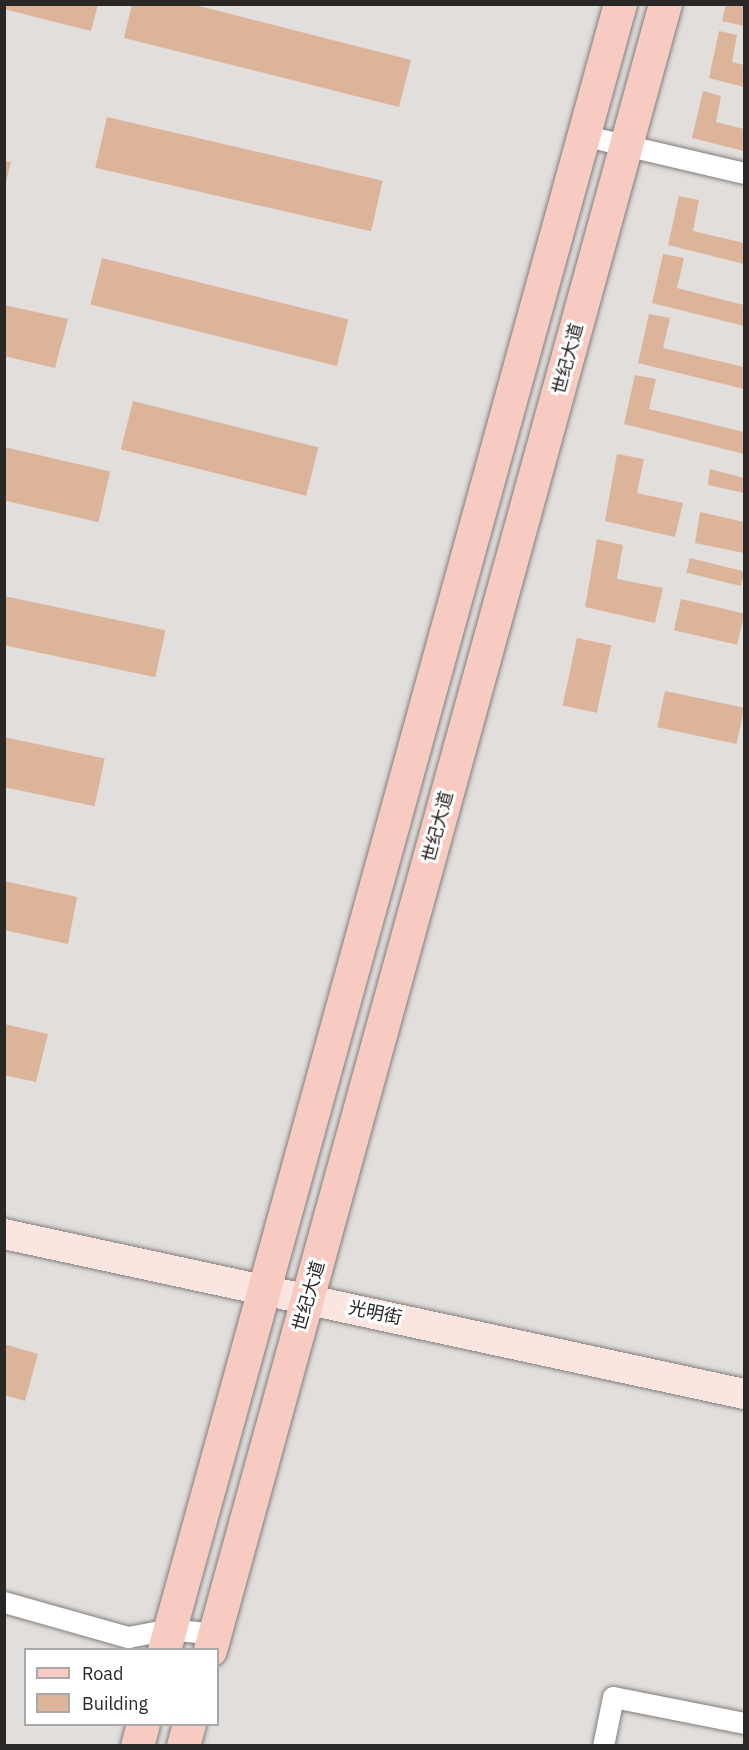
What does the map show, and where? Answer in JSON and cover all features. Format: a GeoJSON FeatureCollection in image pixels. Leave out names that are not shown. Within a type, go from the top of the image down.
{"type":"FeatureCollection","features":[{"type":"Feature","properties":{"kind":"main road"},"geometry":{"type":"LineString","coordinates":[[167,1640],[620,4]]}},
{"type":"Feature","properties":{"kind":"main road","name":"世纪大道"},"geometry":{"type":"LineString","coordinates":[[212,1642],[665,4]]}},
{"type":"Feature","properties":{"kind":"main road"},"geometry":{"type":"LineString","coordinates":[[137,1746],[143,1726]]}},
{"type":"Feature","properties":{"kind":"main road"},"geometry":{"type":"LineString","coordinates":[[183,1746],[189,1726]]}},
{"type":"Feature","properties":{"kind":"street"},"geometry":{"type":"LineString","coordinates":[[582,135],[744,173]]}},
{"type":"Feature","properties":{"kind":"street","name":"光明街"},"geometry":{"type":"LineString","coordinates":[[4,1234],[744,1394]]}},
{"type":"Feature","properties":{"kind":"street"},"geometry":{"type":"LineString","coordinates":[[4,1602],[129,1637],[212,1642]]}},
{"type":"Feature","properties":{"kind":"street"},"geometry":{"type":"LineString","coordinates":[[603,1746],[614,1698],[744,1723]]}},
{"type":"Feature","properties":{"kind":"building"},"geometry":{"type":"Polygon","coordinates":[[[4,4],[98,4],[91,31],[4,9],[4,4]]]}},
{"type":"Feature","properties":{"kind":"building"},"geometry":{"type":"Polygon","coordinates":[[[132,4],[191,4],[411,60],[399,107],[124,38],[132,4]]]}},
{"type":"Feature","properties":{"kind":"building"},"geometry":{"type":"Polygon","coordinates":[[[726,4],[744,4],[744,26],[722,21],[726,4]]]}},
{"type":"Feature","properties":{"kind":"building"},"geometry":{"type":"Polygon","coordinates":[[[719,31],[737,35],[732,62],[744,65],[744,87],[709,78],[719,31]]]}},
{"type":"Feature","properties":{"kind":"building"},"geometry":{"type":"Polygon","coordinates":[[[703,91],[721,96],[716,122],[744,129],[744,151],[692,138],[703,91]]]}},
{"type":"Feature","properties":{"kind":"building"},"geometry":{"type":"Polygon","coordinates":[[[107,117],[383,181],[371,231],[95,168],[107,117]]]}},
{"type":"Feature","properties":{"kind":"building"},"geometry":{"type":"Polygon","coordinates":[[[4,161],[11,162],[5,186],[4,186],[4,161]]]}},
{"type":"Feature","properties":{"kind":"building"},"geometry":{"type":"Polygon","coordinates":[[[679,196],[699,200],[693,231],[744,243],[744,264],[668,245],[679,196]]]}},
{"type":"Feature","properties":{"kind":"building"},"geometry":{"type":"Polygon","coordinates":[[[663,254],[684,258],[677,288],[744,305],[744,326],[652,303],[663,254]]]}},
{"type":"Feature","properties":{"kind":"building"},"geometry":{"type":"Polygon","coordinates":[[[102,258],[348,319],[337,366],[90,305],[102,258]]]}},
{"type":"Feature","properties":{"kind":"building"},"geometry":{"type":"Polygon","coordinates":[[[4,305],[68,319],[55,368],[4,356],[4,305]]]}},
{"type":"Feature","properties":{"kind":"building"},"geometry":{"type":"Polygon","coordinates":[[[649,314],[670,318],[663,348],[744,367],[744,389],[638,363],[649,314]]]}},
{"type":"Feature","properties":{"kind":"building"},"geometry":{"type":"Polygon","coordinates":[[[635,375],[656,379],[649,409],[744,432],[744,454],[624,424],[635,375]]]}},
{"type":"Feature","properties":{"kind":"building"},"geometry":{"type":"Polygon","coordinates":[[[133,401],[318,447],[306,496],[121,450],[133,401]]]}},
{"type":"Feature","properties":{"kind":"building"},"geometry":{"type":"Polygon","coordinates":[[[4,447],[110,472],[99,522],[4,500],[4,447]]]}},
{"type":"Feature","properties":{"kind":"building"},"geometry":{"type":"Polygon","coordinates":[[[617,454],[644,459],[637,493],[683,503],[675,537],[605,521],[617,454]]]}},
{"type":"Feature","properties":{"kind":"building"},"geometry":{"type":"Polygon","coordinates":[[[710,469],[744,478],[744,493],[708,485],[710,469]]]}},
{"type":"Feature","properties":{"kind":"building"},"geometry":{"type":"Polygon","coordinates":[[[700,512],[744,522],[744,553],[695,543],[700,512]]]}},
{"type":"Feature","properties":{"kind":"building"},"geometry":{"type":"Polygon","coordinates":[[[597,539],[623,545],[617,579],[663,588],[655,623],[585,607],[597,539]]]}},
{"type":"Feature","properties":{"kind":"building"},"geometry":{"type":"Polygon","coordinates":[[[690,558],[744,571],[741,586],[686,573],[690,558]]]}},
{"type":"Feature","properties":{"kind":"building"},"geometry":{"type":"Polygon","coordinates":[[[4,596],[165,630],[155,677],[4,645],[4,596]]]}},
{"type":"Feature","properties":{"kind":"building"},"geometry":{"type":"Polygon","coordinates":[[[681,599],[744,614],[737,645],[674,630],[681,599]]]}},
{"type":"Feature","properties":{"kind":"building"},"geometry":{"type":"Polygon","coordinates":[[[577,638],[611,645],[597,713],[563,705],[577,638]]]}},
{"type":"Feature","properties":{"kind":"building"},"geometry":{"type":"Polygon","coordinates":[[[665,691],[744,708],[737,744],[657,727],[665,691]]]}},
{"type":"Feature","properties":{"kind":"building"},"geometry":{"type":"Polygon","coordinates":[[[4,737],[105,758],[95,806],[4,787],[4,737]]]}},
{"type":"Feature","properties":{"kind":"building"},"geometry":{"type":"Polygon","coordinates":[[[4,881],[77,897],[68,944],[4,930],[4,881]]]}},
{"type":"Feature","properties":{"kind":"building"},"geometry":{"type":"Polygon","coordinates":[[[4,1024],[48,1034],[36,1082],[4,1075],[4,1024]]]}},
{"type":"Feature","properties":{"kind":"building"},"geometry":{"type":"Polygon","coordinates":[[[4,1344],[38,1354],[25,1401],[4,1395],[4,1344]]]}}]}
